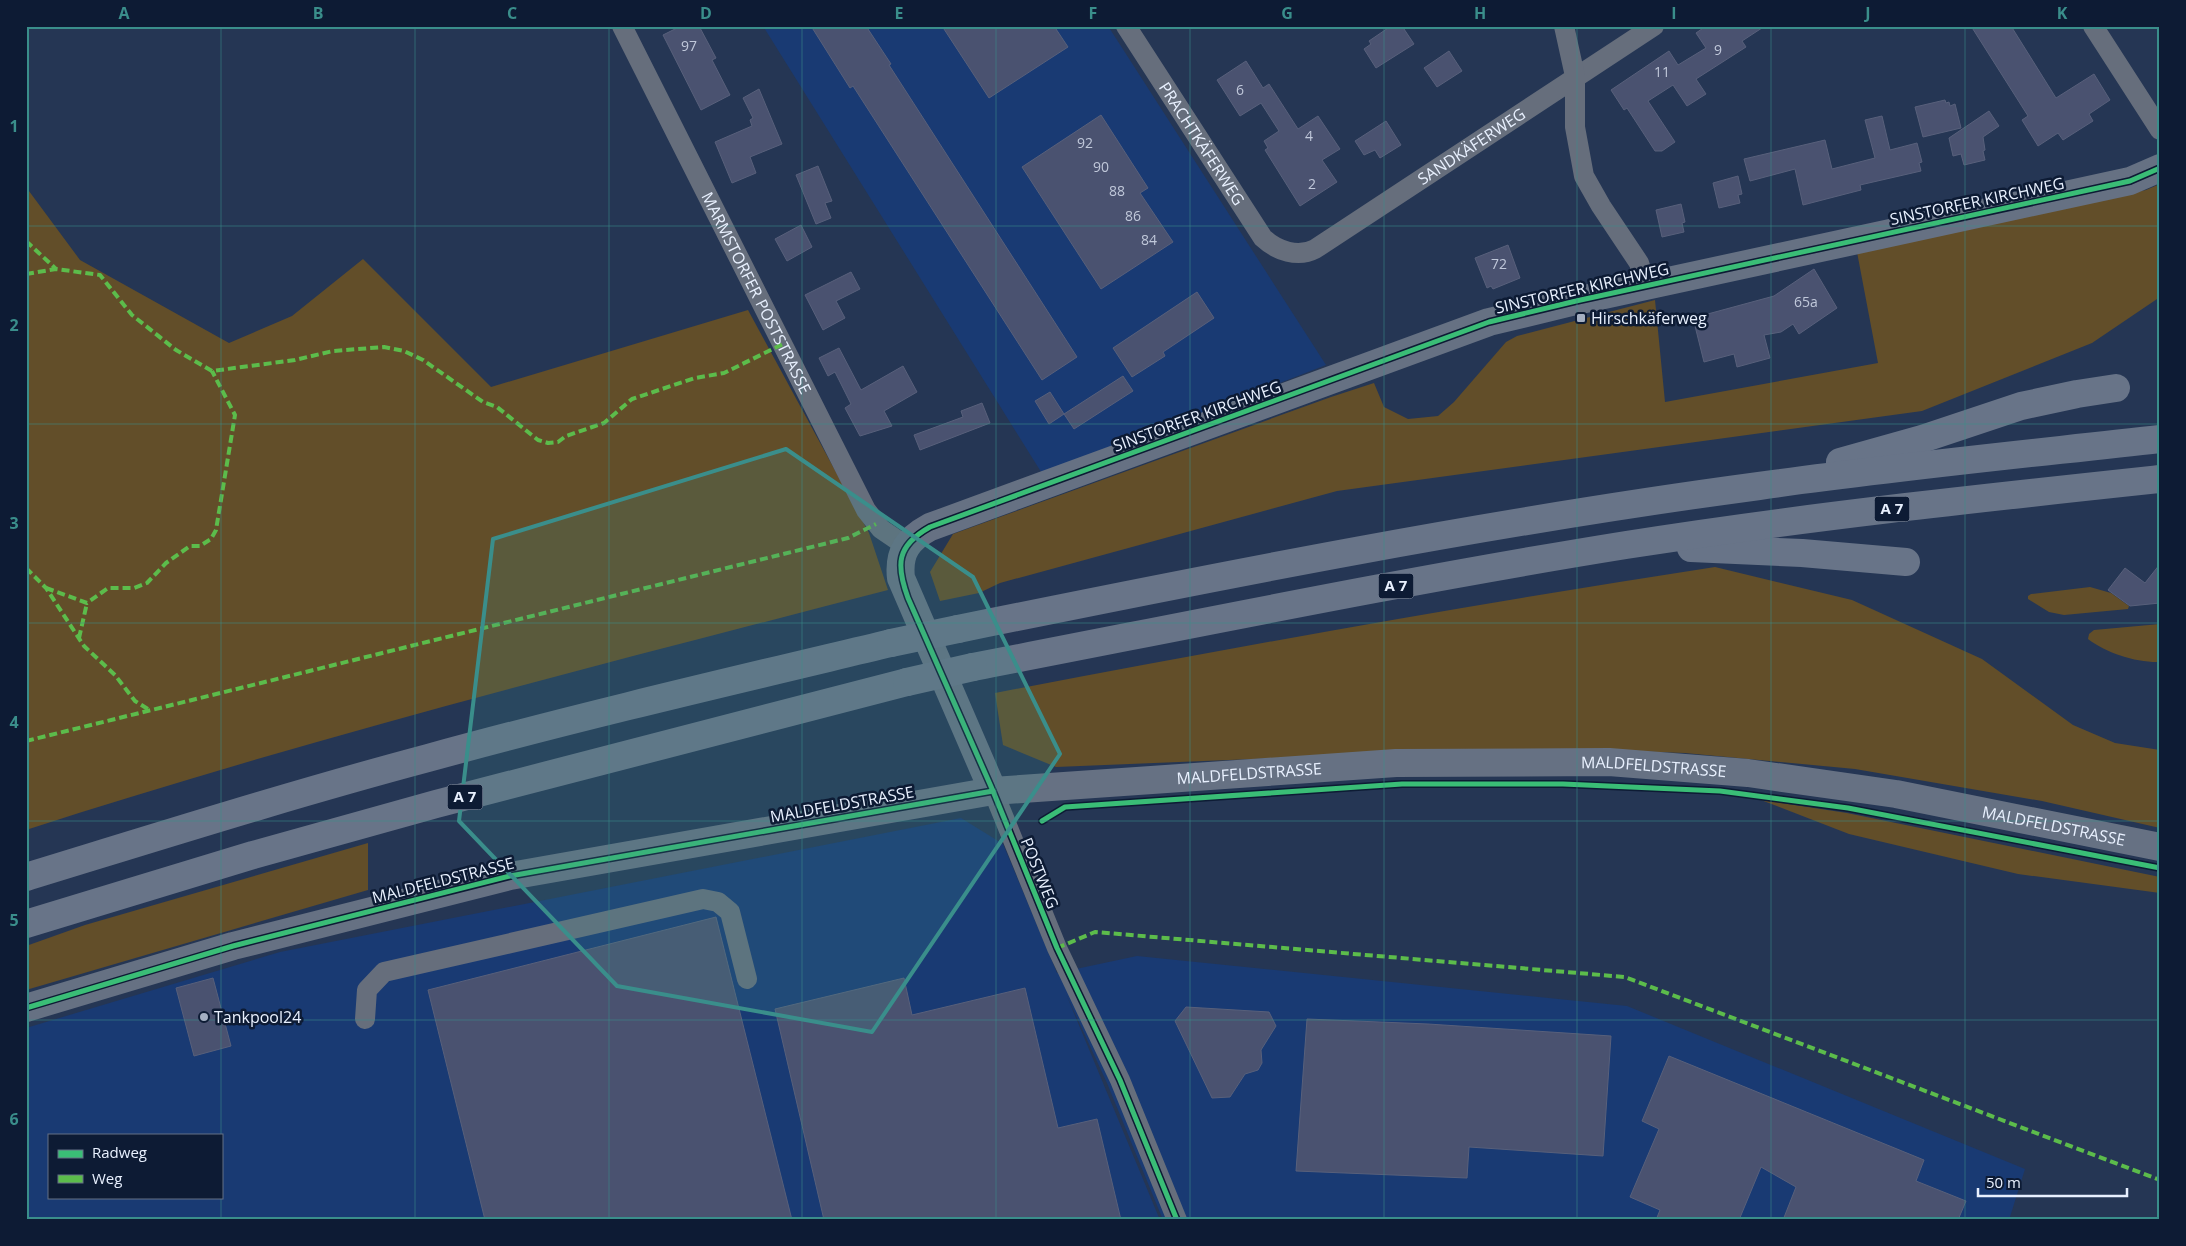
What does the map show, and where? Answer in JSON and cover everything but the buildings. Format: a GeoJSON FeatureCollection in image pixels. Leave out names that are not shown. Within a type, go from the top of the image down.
{"type":"FeatureCollection","features":[{"type":"Feature","properties":{"kind":"highway"},"geometry":{"type":"LineString","coordinates":[[1757,486],[1922,439],[2022,406],[2076,394],[2116,388]]}},
{"type":"Feature","properties":{"kind":"highway"},"geometry":{"type":"LineString","coordinates":[[26,878],[238,812],[426,758],[659,698],[958,629],[1278,564],[1478,529],[1757,486],[2160,439]]}},
{"type":"Feature","properties":{"kind":"highway","name":"A 7"},"geometry":{"type":"LineString","coordinates":[[26,924],[254,855],[436,804],[907,682],[974,667],[1290,606],[1624,546],[1757,526],[1994,496],[2160,479]]}},
{"type":"Feature","properties":{"kind":"highway"},"geometry":{"type":"LineString","coordinates":[[1624,546],[1786,552],[1906,562]]}},
{"type":"Feature","properties":{"kind":"main road","name":"SINSTORFER KIRCHWEG"},"geometry":{"type":"LineString","coordinates":[[910,541],[930,527],[1489,322],[1525,312],[2130,181],[2160,168]]}},
{"type":"Feature","properties":{"kind":"main road","name":"POSTWEG"},"geometry":{"type":"LineString","coordinates":[[910,541],[900,560],[901,578],[993,791]]}},
{"type":"Feature","properties":{"kind":"main road","name":"MALDFELDSTRASSE"},"geometry":{"type":"LineString","coordinates":[[26,1008],[233,946],[510,876],[993,791],[1396,763],[1609,762],[1748,773],[1896,794],[2160,848]]}},
{"type":"Feature","properties":{"kind":"street","name":"MARMSTORFER POSTSTRASSE"},"geometry":{"type":"LineString","coordinates":[[622,26],[866,510],[881,529],[910,541]]}},
{"type":"Feature","properties":{"kind":"street","name":"PRACHTKÄFERWEG"},"geometry":{"type":"LineString","coordinates":[[1126,26],[1264,238],[1270,244],[1286,251]]}},
{"type":"Feature","properties":{"kind":"street"},"geometry":{"type":"LineString","coordinates":[[1564,26],[1575,76],[1575,127],[1584,176],[1601,206],[1639,263],[1646,286]]}},
{"type":"Feature","properties":{"kind":"street","name":"SANDKÄFERWEG"},"geometry":{"type":"LineString","coordinates":[[1286,251],[1303,253],[1315,249],[1575,76],[1654,26]]}},
{"type":"Feature","properties":{"kind":"street"},"geometry":{"type":"LineString","coordinates":[[2093,26],[2160,130]]}},
{"type":"Feature","properties":{"kind":"street","name":"POSTWEG"},"geometry":{"type":"LineString","coordinates":[[993,791],[1057,948],[1120,1080],[1178,1220]]}},
{"type":"Feature","properties":{"kind":"street"},"geometry":{"type":"LineString","coordinates":[[365,1019],[367,990],[384,972],[703,899],[718,902],[730,912],[747,979]]}},
{"type":"Feature","properties":{"kind":"highlighted area"},"geometry":{"type":"Polygon","coordinates":[[[786,449],[973,577],[1060,754],[872,1032],[617,986],[459,821],[493,539],[786,449]]]}},
{"type":"Feature","properties":{"kind":"shaded area"},"geometry":{"type":"Polygon","coordinates":[[[763,26],[1108,26],[1326,365],[1043,475],[763,26]]]}},
{"type":"Feature","properties":{"kind":"shaded area"},"geometry":{"type":"Polygon","coordinates":[[[2160,184],[2160,297],[2092,343],[1922,411],[1337,491],[1000,583],[979,593],[940,601],[930,572],[953,534],[1374,383],[1384,407],[1408,419],[1438,416],[1454,402],[1506,342],[1517,336],[1655,300],[1665,402],[1878,363],[1857,252],[2146,190],[2160,184]]]}},
{"type":"Feature","properties":{"kind":"shaded area"},"geometry":{"type":"Polygon","coordinates":[[[26,187],[80,260],[229,343],[292,316],[363,259],[491,387],[748,310],[869,533],[888,590],[347,733],[133,796],[26,830],[26,187]]]}},
{"type":"Feature","properties":{"kind":"shaded area"},"geometry":{"type":"Polygon","coordinates":[[[1715,567],[1852,600],[1982,659],[2073,725],[2115,743],[2160,750],[2160,828],[2042,801],[1855,769],[1685,753],[1605,750],[1399,753],[1056,767],[1003,745],[995,693],[1354,627],[1715,567]]]}},
{"type":"Feature","properties":{"kind":"shaded area"},"geometry":{"type":"Polygon","coordinates":[[[2090,587],[2111,593],[2129,606],[2128,609],[2064,615],[2049,612],[2028,599],[2028,596],[2031,594],[2090,587]]]}},
{"type":"Feature","properties":{"kind":"shaded area"},"geometry":{"type":"Polygon","coordinates":[[[2160,624],[2160,662],[2142,661],[2122,656],[2104,649],[2088,639],[2089,634],[2094,630],[2160,624]]]}},
{"type":"Feature","properties":{"kind":"shaded area"},"geometry":{"type":"Polygon","coordinates":[[[1761,800],[1847,813],[2160,877],[2160,893],[2018,874],[1849,834],[1761,800]]]}},
{"type":"Feature","properties":{"kind":"shaded area"},"geometry":{"type":"Polygon","coordinates":[[[961,818],[1003,844],[1057,973],[1137,956],[1627,1006],[2025,1169],[2009,1220],[1163,1220],[1107,1083],[1066,994],[1160,1220],[26,1220],[26,1028],[280,952],[961,818]]]}},
{"type":"Feature","properties":{"kind":"shaded area"},"geometry":{"type":"Polygon","coordinates":[[[368,843],[368,890],[26,990],[26,946],[85,925],[368,843]]]}},
{"type":"Feature","properties":{"kind":"marked path"},"geometry":{"type":"LineString","coordinates":[[26,241],[56,269]]}},
{"type":"Feature","properties":{"kind":"marked path"},"geometry":{"type":"LineString","coordinates":[[26,274],[56,269],[100,275],[132,315],[176,350],[212,371],[295,360],[333,351],[384,347],[404,351],[423,360],[483,402],[497,407],[538,440],[548,443],[558,442],[566,436],[604,423],[632,399],[695,378],[724,373],[783,344]]}},
{"type":"Feature","properties":{"kind":"marked path"},"geometry":{"type":"LineString","coordinates":[[46,588],[87,603],[108,588],[134,588],[147,583],[166,563],[190,546],[200,546],[211,539],[216,530],[235,415],[212,371]]}},
{"type":"Feature","properties":{"kind":"marked path"},"geometry":{"type":"LineString","coordinates":[[26,741],[848,538],[876,524]]}},
{"type":"Feature","properties":{"kind":"marked path"},"geometry":{"type":"LineString","coordinates":[[26,568],[46,588],[84,646],[115,675],[135,701],[151,711]]}},
{"type":"Feature","properties":{"kind":"marked path"},"geometry":{"type":"LineString","coordinates":[[79,638],[87,603]]}},
{"type":"Feature","properties":{"kind":"marked path"},"geometry":{"type":"LineString","coordinates":[[1057,948],[1095,932],[1625,977],[2160,1180]]}},
{"type":"Feature","properties":{"kind":"cycle path"},"geometry":{"type":"LineString","coordinates":[[1177,1220],[1120,1080],[1057,948],[993,791],[908,598],[901,566],[905,549],[911,541],[930,527],[1489,322],[1576,301],[2130,181],[2160,168]]}},
{"type":"Feature","properties":{"kind":"cycle path"},"geometry":{"type":"LineString","coordinates":[[1042,821],[1065,807],[1402,784],[1563,784],[1720,791],[1848,808],[2160,868]]}},
{"type":"Feature","properties":{"kind":"cycle path"},"geometry":{"type":"LineString","coordinates":[[26,1008],[233,946],[510,876],[993,791]]}},
{"type":"Feature","properties":{"kind":"place","name":"Hirschkäferweg"},"geometry":{"type":"Point","coordinates":[1581,318]}},
{"type":"Feature","properties":{"kind":"place","name":"Tankpool24"},"geometry":{"type":"Point","coordinates":[204,1017]}}]}
